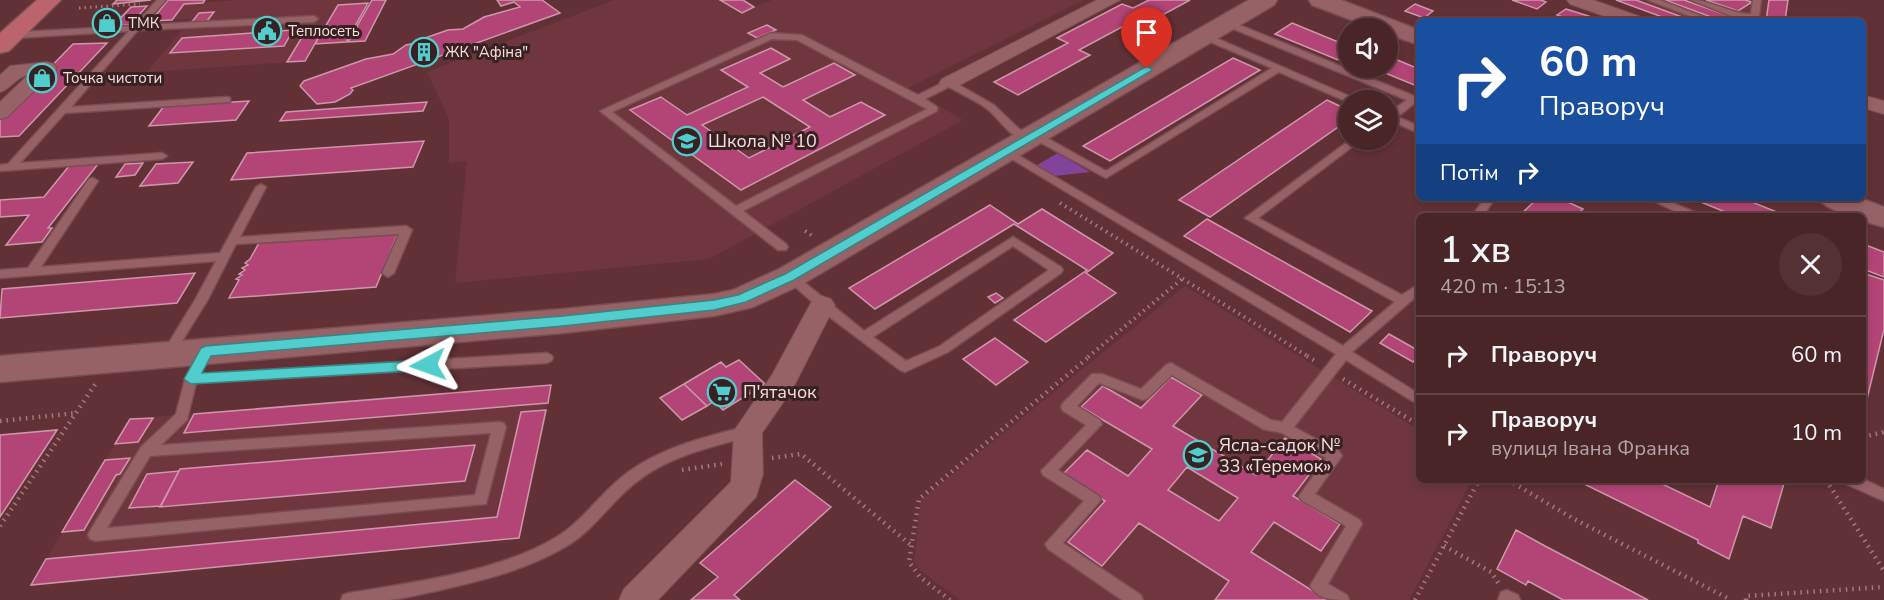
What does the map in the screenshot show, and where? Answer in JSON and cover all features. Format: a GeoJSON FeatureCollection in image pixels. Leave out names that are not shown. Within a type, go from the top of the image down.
{"type":"FeatureCollection","features":[{"type":"Feature","properties":{"kind":"main road"},"geometry":{"type":"LineString","coordinates":[[4,39],[50,0]]}},
{"type":"Feature","properties":{"kind":"street"},"geometry":{"type":"LineString","coordinates":[[949,83],[1111,0]]}},
{"type":"Feature","properties":{"kind":"street"},"geometry":{"type":"LineString","coordinates":[[0,369],[168,355],[199,365],[714,305],[741,299],[786,262],[1022,142],[1266,0]]}},
{"type":"Feature","properties":{"kind":"street"},"geometry":{"type":"LineString","coordinates":[[1320,0],[1416,37]]}},
{"type":"Feature","properties":{"kind":"street"},"geometry":{"type":"LineString","coordinates":[[1576,0],[1627,18]]}},
{"type":"Feature","properties":{"kind":"street"},"geometry":{"type":"LineString","coordinates":[[0,86],[17,70],[47,68],[0,113]]}},
{"type":"Feature","properties":{"kind":"street"},"geometry":{"type":"LineString","coordinates":[[1866,102],[1884,108]]}},
{"type":"Feature","properties":{"kind":"street"},"geometry":{"type":"LineString","coordinates":[[1841,201],[1884,218]]}},
{"type":"Feature","properties":{"kind":"street"},"geometry":{"type":"LineString","coordinates":[[636,600],[745,488],[748,431],[783,381],[822,305]]}},
{"type":"Feature","properties":{"kind":"lane"},"geometry":{"type":"LineString","coordinates":[[1652,0],[1702,18]]}},
{"type":"Feature","properties":{"kind":"lane"},"geometry":{"type":"LineString","coordinates":[[1695,0],[1737,18]]}},
{"type":"Feature","properties":{"kind":"lane"},"geometry":{"type":"LineString","coordinates":[[1747,18],[1755,17],[1757,0]]}},
{"type":"Feature","properties":{"kind":"lane"},"geometry":{"type":"LineString","coordinates":[[6,168],[160,2]]}},
{"type":"Feature","properties":{"kind":"lane"},"geometry":{"type":"LineString","coordinates":[[4,39],[136,28],[314,19]]}},
{"type":"Feature","properties":{"kind":"lane"},"geometry":{"type":"LineString","coordinates":[[1227,23],[1416,100]]}},
{"type":"Feature","properties":{"kind":"lane"},"geometry":{"type":"LineString","coordinates":[[735,212],[934,109],[799,37],[771,36],[605,111],[735,212],[786,262],[822,305],[864,337],[905,367],[944,349],[1057,270],[1013,241],[864,337]]}},
{"type":"Feature","properties":{"kind":"lane"},"geometry":{"type":"LineString","coordinates":[[1204,36],[1338,94]]}},
{"type":"Feature","properties":{"kind":"lane"},"geometry":{"type":"LineString","coordinates":[[1022,142],[1106,175],[1279,68]]}},
{"type":"Feature","properties":{"kind":"lane"},"geometry":{"type":"LineString","coordinates":[[918,99],[949,83],[991,107],[1014,130],[1022,142],[1416,398]]}},
{"type":"Feature","properties":{"kind":"lane"},"geometry":{"type":"LineString","coordinates":[[62,110],[227,100]]}},
{"type":"Feature","properties":{"kind":"lane"},"geometry":{"type":"LineString","coordinates":[[1398,112],[1416,100]]}},
{"type":"Feature","properties":{"kind":"lane"},"geometry":{"type":"LineString","coordinates":[[1398,122],[1416,129]]}},
{"type":"Feature","properties":{"kind":"lane"},"geometry":{"type":"LineString","coordinates":[[1342,150],[1250,218],[1403,301]]}},
{"type":"Feature","properties":{"kind":"lane"},"geometry":{"type":"LineString","coordinates":[[6,168],[162,156]]}},
{"type":"Feature","properties":{"kind":"lane"},"geometry":{"type":"LineString","coordinates":[[32,271],[93,181]]}},
{"type":"Feature","properties":{"kind":"lane"},"geometry":{"type":"LineString","coordinates":[[168,355],[201,301],[261,187]]}},
{"type":"Feature","properties":{"kind":"lane"},"geometry":{"type":"LineString","coordinates":[[1659,201],[1688,213]]}},
{"type":"Feature","properties":{"kind":"lane"},"geometry":{"type":"LineString","coordinates":[[231,242],[406,230],[388,273]]}},
{"type":"Feature","properties":{"kind":"lane"},"geometry":{"type":"LineString","coordinates":[[0,274],[222,258]]}},
{"type":"Feature","properties":{"kind":"lane"},"geometry":{"type":"LineString","coordinates":[[1285,428],[1352,343],[1416,290]]}},
{"type":"Feature","properties":{"kind":"lane"},"geometry":{"type":"LineString","coordinates":[[146,451],[499,427],[481,500],[95,535],[146,451],[182,416],[199,365],[547,358]]}},
{"type":"Feature","properties":{"kind":"lane"},"geometry":{"type":"LineString","coordinates":[[1135,600],[1053,544],[1094,500],[1048,471],[1095,424],[1068,407],[1097,377],[1143,395],[1171,368],[1268,425],[1285,428],[1335,456],[1306,496],[1355,525],[1318,586],[1341,600]]}},
{"type":"Feature","properties":{"kind":"lane"},"geometry":{"type":"LineString","coordinates":[[349,600],[439,582],[523,560],[561,543],[587,522],[620,487],[661,459],[688,447],[748,431]]}},
{"type":"Feature","properties":{"kind":"lane"},"geometry":{"type":"LineString","coordinates":[[1858,483],[1884,495]]}},
{"type":"Feature","properties":{"kind":"lane"},"geometry":{"type":"LineString","coordinates":[[1506,600],[1507,597],[1512,600]]}},
{"type":"Feature","properties":{"kind":"path"},"geometry":{"type":"LineString","coordinates":[[79,8],[160,2]]}},
{"type":"Feature","properties":{"kind":"path"},"geometry":{"type":"LineString","coordinates":[[1053,199],[1416,423]]}},
{"type":"Feature","properties":{"kind":"path"},"geometry":{"type":"LineString","coordinates":[[950,600],[913,570],[909,562],[919,499],[1182,279]]}},
{"type":"Feature","properties":{"kind":"path"},"geometry":{"type":"LineString","coordinates":[[0,526],[111,360]]}},
{"type":"Feature","properties":{"kind":"path"},"geometry":{"type":"LineString","coordinates":[[0,421],[77,413]]}},
{"type":"Feature","properties":{"kind":"path"},"geometry":{"type":"LineString","coordinates":[[1866,436],[1884,432]]}},
{"type":"Feature","properties":{"kind":"path"},"geometry":{"type":"LineString","coordinates":[[680,470],[801,454],[911,545]]}},
{"type":"Feature","properties":{"kind":"path"},"geometry":{"type":"LineString","coordinates":[[1415,600],[1477,483]]}},
{"type":"Feature","properties":{"kind":"path"},"geometry":{"type":"LineString","coordinates":[[1513,483],[1574,519],[1731,600]]}},
{"type":"Feature","properties":{"kind":"path"},"geometry":{"type":"LineString","coordinates":[[1828,483],[1884,571]]}},
{"type":"Feature","properties":{"kind":"path"},"geometry":{"type":"LineString","coordinates":[[1444,546],[1486,569]]}},
{"type":"Feature","properties":{"kind":"path"},"geometry":{"type":"LineString","coordinates":[[1746,600],[1746,596],[1884,587]]}},
{"type":"Feature","properties":{"kind":"shaded area","name":"Теплосеть"},"geometry":{"type":"Polygon","coordinates":[[[237,0],[370,0],[346,42],[315,44],[305,61],[147,72],[191,19],[172,20],[184,4],[237,0]]]}},
{"type":"Feature","properties":{"kind":"shaded area","name":"Школа № 10"},"geometry":{"type":"Polygon","coordinates":[[[614,0],[720,0],[742,12],[772,0],[1084,0],[908,88],[963,120],[709,259],[455,283],[467,161],[449,163],[449,119],[427,72],[614,0]]]}},
{"type":"Feature","properties":{"kind":"shaded area"},"geometry":{"type":"Polygon","coordinates":[[[1616,0],[1788,0],[1785,18],[1665,18],[1616,0]]]}},
{"type":"Feature","properties":{"kind":"shaded area"},"geometry":{"type":"Polygon","coordinates":[[[1058,153],[1090,172],[1055,176],[1037,165],[1058,153]]]}},
{"type":"Feature","properties":{"kind":"shaded area","name":"Ясла-садок № 33 «Теремок»"},"geometry":{"type":"Polygon","coordinates":[[[1185,286],[1416,428],[1416,483],[1470,483],[1409,600],[960,600],[921,571],[914,561],[921,500],[1185,286]]]}},
{"type":"Feature","properties":{"kind":"shaded area"},"geometry":{"type":"Polygon","coordinates":[[[551,385],[519,538],[31,585],[130,419],[551,385]]]}},
{"type":"Feature","properties":{"kind":"building"},"geometry":{"type":"Polygon","coordinates":[[[117,0],[151,0],[113,4],[117,0]]]}},
{"type":"Feature","properties":{"kind":"building"},"geometry":{"type":"Polygon","coordinates":[[[168,0],[205,0],[203,3],[184,4],[172,20],[151,21],[168,0]]]}},
{"type":"Feature","properties":{"kind":"building"},"geometry":{"type":"Polygon","coordinates":[[[372,0],[386,0],[365,41],[348,42],[372,0]]]}},
{"type":"Feature","properties":{"kind":"building","name":"ЖК \"Афіна\""},"geometry":{"type":"Polygon","coordinates":[[[497,0],[542,0],[560,13],[351,88],[353,90],[350,94],[335,102],[317,104],[300,86],[304,81],[366,59],[393,54],[406,45],[421,42],[419,40],[448,30],[463,29],[484,17],[520,7],[514,2],[501,6],[497,0]]]}},
{"type":"Feature","properties":{"kind":"building"},"geometry":{"type":"Polygon","coordinates":[[[720,0],[743,0],[754,7],[742,13],[720,0]]]}},
{"type":"Feature","properties":{"kind":"building"},"geometry":{"type":"Polygon","coordinates":[[[1149,0],[1190,0],[1157,18],[1146,14],[1079,50],[1090,55],[1018,95],[994,82],[1068,43],[1057,38],[1122,4],[1133,8],[1149,0]]]}},
{"type":"Feature","properties":{"kind":"building"},"geometry":{"type":"Polygon","coordinates":[[[1512,0],[1541,0],[1546,2],[1537,9],[1512,0]]]}},
{"type":"Feature","properties":{"kind":"building"},"geometry":{"type":"Polygon","coordinates":[[[1616,0],[1636,0],[1685,18],[1665,18],[1616,0]]]}},
{"type":"Feature","properties":{"kind":"building"},"geometry":{"type":"Polygon","coordinates":[[[1665,0],[1684,0],[1732,17],[1714,18],[1665,0]]]}},
{"type":"Feature","properties":{"kind":"building"},"geometry":{"type":"Polygon","coordinates":[[[1706,0],[1745,0],[1752,2],[1738,11],[1706,0]]]}},
{"type":"Feature","properties":{"kind":"building"},"geometry":{"type":"Polygon","coordinates":[[[1769,0],[1788,0],[1785,18],[1766,18],[1769,0]]]}},
{"type":"Feature","properties":{"kind":"building"},"geometry":{"type":"Polygon","coordinates":[[[368,3],[346,42],[315,44],[338,5],[368,3]]]}},
{"type":"Feature","properties":{"kind":"building"},"geometry":{"type":"Polygon","coordinates":[[[1415,4],[1433,11],[1424,18],[1405,11],[1415,4]]]}},
{"type":"Feature","properties":{"kind":"building"},"geometry":{"type":"Polygon","coordinates":[[[147,6],[130,25],[113,26],[131,7],[147,6]]]}},
{"type":"Feature","properties":{"kind":"building"},"geometry":{"type":"Polygon","coordinates":[[[1566,9],[1592,17],[1566,18],[1557,15],[1566,9]]]}},
{"type":"Feature","properties":{"kind":"building"},"geometry":{"type":"Polygon","coordinates":[[[214,12],[207,21],[192,22],[199,13],[214,12]]]}},
{"type":"Feature","properties":{"kind":"building"},"geometry":{"type":"Polygon","coordinates":[[[1292,23],[1338,42],[1338,60],[1275,34],[1292,23]]]}},
{"type":"Feature","properties":{"kind":"building"},"geometry":{"type":"Polygon","coordinates":[[[767,25],[776,30],[757,38],[748,33],[767,25]]]}},
{"type":"Feature","properties":{"kind":"building"},"geometry":{"type":"Polygon","coordinates":[[[324,28],[305,61],[287,62],[307,29],[324,28]]]}},
{"type":"Feature","properties":{"kind":"building"},"geometry":{"type":"Polygon","coordinates":[[[293,30],[284,46],[170,53],[182,38],[293,30]]]}},
{"type":"Feature","properties":{"kind":"building"},"geometry":{"type":"Polygon","coordinates":[[[107,43],[19,136],[0,137],[0,119],[73,44],[107,43]]]}},
{"type":"Feature","properties":{"kind":"building"},"geometry":{"type":"Polygon","coordinates":[[[771,48],[790,59],[760,73],[783,87],[834,63],[855,75],[803,100],[830,117],[861,102],[885,115],[741,190],[630,110],[661,97],[687,115],[748,87],[721,70],[771,48]],[[763,97],[702,125],[749,158],[810,127],[763,97]]]}},
{"type":"Feature","properties":{"kind":"building"},"geometry":{"type":"Polygon","coordinates":[[[1233,58],[1260,70],[1110,161],[1083,146],[1233,58]]]}},
{"type":"Feature","properties":{"kind":"building"},"geometry":{"type":"Polygon","coordinates":[[[1398,60],[1416,68],[1416,86],[1397,78],[1398,60]]]}},
{"type":"Feature","properties":{"kind":"building"},"geometry":{"type":"Polygon","coordinates":[[[1327,100],[1338,105],[1338,127],[1210,217],[1179,200],[1327,100]]]}},
{"type":"Feature","properties":{"kind":"building"},"geometry":{"type":"Polygon","coordinates":[[[249,101],[236,120],[149,126],[164,106],[249,101]]]}},
{"type":"Feature","properties":{"kind":"building"},"geometry":{"type":"Polygon","coordinates":[[[427,102],[423,111],[280,121],[286,112],[427,102]]]}},
{"type":"Feature","properties":{"kind":"building"},"geometry":{"type":"Polygon","coordinates":[[[424,141],[413,167],[231,180],[247,153],[424,141]]]}},
{"type":"Feature","properties":{"kind":"building"},"geometry":{"type":"Polygon","coordinates":[[[193,162],[178,183],[140,186],[156,164],[193,162]]]}},
{"type":"Feature","properties":{"kind":"building"},"geometry":{"type":"Polygon","coordinates":[[[143,163],[135,175],[116,177],[125,164],[143,163]]]}},
{"type":"Feature","properties":{"kind":"building"},"geometry":{"type":"Polygon","coordinates":[[[98,164],[48,228],[52,228],[42,242],[6,245],[29,215],[0,217],[0,200],[44,197],[69,166],[98,164]]]}},
{"type":"Feature","properties":{"kind":"building"},"geometry":{"type":"Polygon","coordinates":[[[1535,201],[1566,201],[1583,209],[1579,213],[1522,213],[1535,201]]]}},
{"type":"Feature","properties":{"kind":"building"},"geometry":{"type":"Polygon","coordinates":[[[1698,201],[1750,201],[1780,213],[1728,213],[1698,201]]]}},
{"type":"Feature","properties":{"kind":"building"},"geometry":{"type":"Polygon","coordinates":[[[990,205],[1018,224],[1042,209],[1113,253],[1086,273],[1116,293],[1046,342],[1014,320],[1087,270],[1014,224],[875,309],[849,288],[990,205]]]}},
{"type":"Feature","properties":{"kind":"building"},"geometry":{"type":"Polygon","coordinates":[[[1207,219],[1372,311],[1350,332],[1184,236],[1207,219]]]}},
{"type":"Feature","properties":{"kind":"building"},"geometry":{"type":"Polygon","coordinates":[[[398,233],[376,287],[229,298],[239,280],[236,279],[245,270],[242,268],[248,265],[245,263],[250,259],[259,243],[398,233]]]}},
{"type":"Feature","properties":{"kind":"building"},"geometry":{"type":"Polygon","coordinates":[[[1866,245],[1884,252],[1884,277],[1866,270],[1866,245]]]}},
{"type":"Feature","properties":{"kind":"building"},"geometry":{"type":"Polygon","coordinates":[[[195,273],[177,303],[0,318],[2,289],[195,273]]]}},
{"type":"Feature","properties":{"kind":"building"},"geometry":{"type":"Polygon","coordinates":[[[1866,274],[1884,280],[1884,329],[1867,399],[1866,274]]]}},
{"type":"Feature","properties":{"kind":"building"},"geometry":{"type":"Polygon","coordinates":[[[996,293],[1003,298],[995,303],[988,297],[996,293]]]}},
{"type":"Feature","properties":{"kind":"building"},"geometry":{"type":"Polygon","coordinates":[[[1389,334],[1416,349],[1416,358],[1413,362],[1380,343],[1389,334]]]}},
{"type":"Feature","properties":{"kind":"building"},"geometry":{"type":"Polygon","coordinates":[[[995,338],[1028,362],[996,385],[963,359],[995,338]]]}},
{"type":"Feature","properties":{"kind":"building","name":"П'ятачок"},"geometry":{"type":"Polygon","coordinates":[[[739,360],[765,384],[723,410],[714,401],[707,406],[684,384],[721,362],[726,367],[739,360]]]}},
{"type":"Feature","properties":{"kind":"building"},"geometry":{"type":"Polygon","coordinates":[[[1171,377],[1202,395],[1173,426],[1256,475],[1285,438],[1321,459],[1293,496],[1340,524],[1321,551],[1274,522],[1251,552],[1327,600],[1215,600],[1229,581],[1139,523],[1102,566],[1068,542],[1105,501],[1063,474],[1087,450],[1128,476],[1152,449],[1081,407],[1103,386],[1141,408],[1171,377]],[[1187,467],[1168,490],[1219,521],[1238,498],[1187,467]]]}},
{"type":"Feature","properties":{"kind":"building"},"geometry":{"type":"Polygon","coordinates":[[[684,384],[707,406],[682,420],[660,398],[684,384]]]}},
{"type":"Feature","properties":{"kind":"building"},"geometry":{"type":"Polygon","coordinates":[[[551,385],[548,403],[184,433],[194,414],[551,385]]]}},
{"type":"Feature","properties":{"kind":"building"},"geometry":{"type":"Polygon","coordinates":[[[546,410],[519,538],[31,585],[46,559],[497,517],[521,412],[546,410]]]}},
{"type":"Feature","properties":{"kind":"building"},"geometry":{"type":"Polygon","coordinates":[[[153,418],[138,442],[115,444],[130,419],[153,418]]]}},
{"type":"Feature","properties":{"kind":"building"},"geometry":{"type":"Polygon","coordinates":[[[57,430],[0,517],[0,435],[57,430]]]}},
{"type":"Feature","properties":{"kind":"building"},"geometry":{"type":"Polygon","coordinates":[[[475,445],[465,481],[160,507],[180,469],[475,445]]]}},
{"type":"Feature","properties":{"kind":"building"},"geometry":{"type":"Polygon","coordinates":[[[130,458],[120,474],[116,475],[84,530],[62,532],[105,460],[130,458]]]}},
{"type":"Feature","properties":{"kind":"building"},"geometry":{"type":"Polygon","coordinates":[[[179,471],[161,506],[129,508],[147,474],[179,471]]]}},
{"type":"Feature","properties":{"kind":"building"},"geometry":{"type":"Polygon","coordinates":[[[795,480],[831,507],[734,595],[740,600],[691,600],[718,577],[700,563],[795,480]]]}},
{"type":"Feature","properties":{"kind":"building"},"geometry":{"type":"Polygon","coordinates":[[[1582,483],[1660,483],[1710,507],[1718,483],[1784,483],[1771,528],[1743,516],[1729,559],[1698,543],[1698,540],[1582,483]]]}},
{"type":"Feature","properties":{"kind":"building"},"geometry":{"type":"Polygon","coordinates":[[[1516,530],[1648,600],[1563,600],[1528,581],[1526,585],[1497,569],[1516,530]]]}},
{"type":"Feature","properties":{"kind":"place","name":"ТМК"},"geometry":{"type":"Point","coordinates":[107,23]}},
{"type":"Feature","properties":{"kind":"place","name":"Теплосеть"},"geometry":{"type":"Point","coordinates":[267,31]}},
{"type":"Feature","properties":{"kind":"place","name":"ЖК \"Афіна\""},"geometry":{"type":"Point","coordinates":[424,52]}},
{"type":"Feature","properties":{"kind":"place","name":"Точка чистоти"},"geometry":{"type":"Point","coordinates":[42,78]}},
{"type":"Feature","properties":{"kind":"place","name":"Школа № 10"},"geometry":{"type":"Point","coordinates":[687,141]}},
{"type":"Feature","properties":{"kind":"place","name":"П'ятачок"},"geometry":{"type":"Point","coordinates":[722,392]}},
{"type":"Feature","properties":{"kind":"place","name":"Ясла-садок № 33 «Теремок»"},"geometry":{"type":"Point","coordinates":[1198,455]}},
{"type":"Feature","properties":{"kind":"route"},"geometry":{"type":"LineString","coordinates":[[428,365],[191,379],[206,351],[563,321],[714,305],[741,299],[768,289],[1147,69]]}}]}
